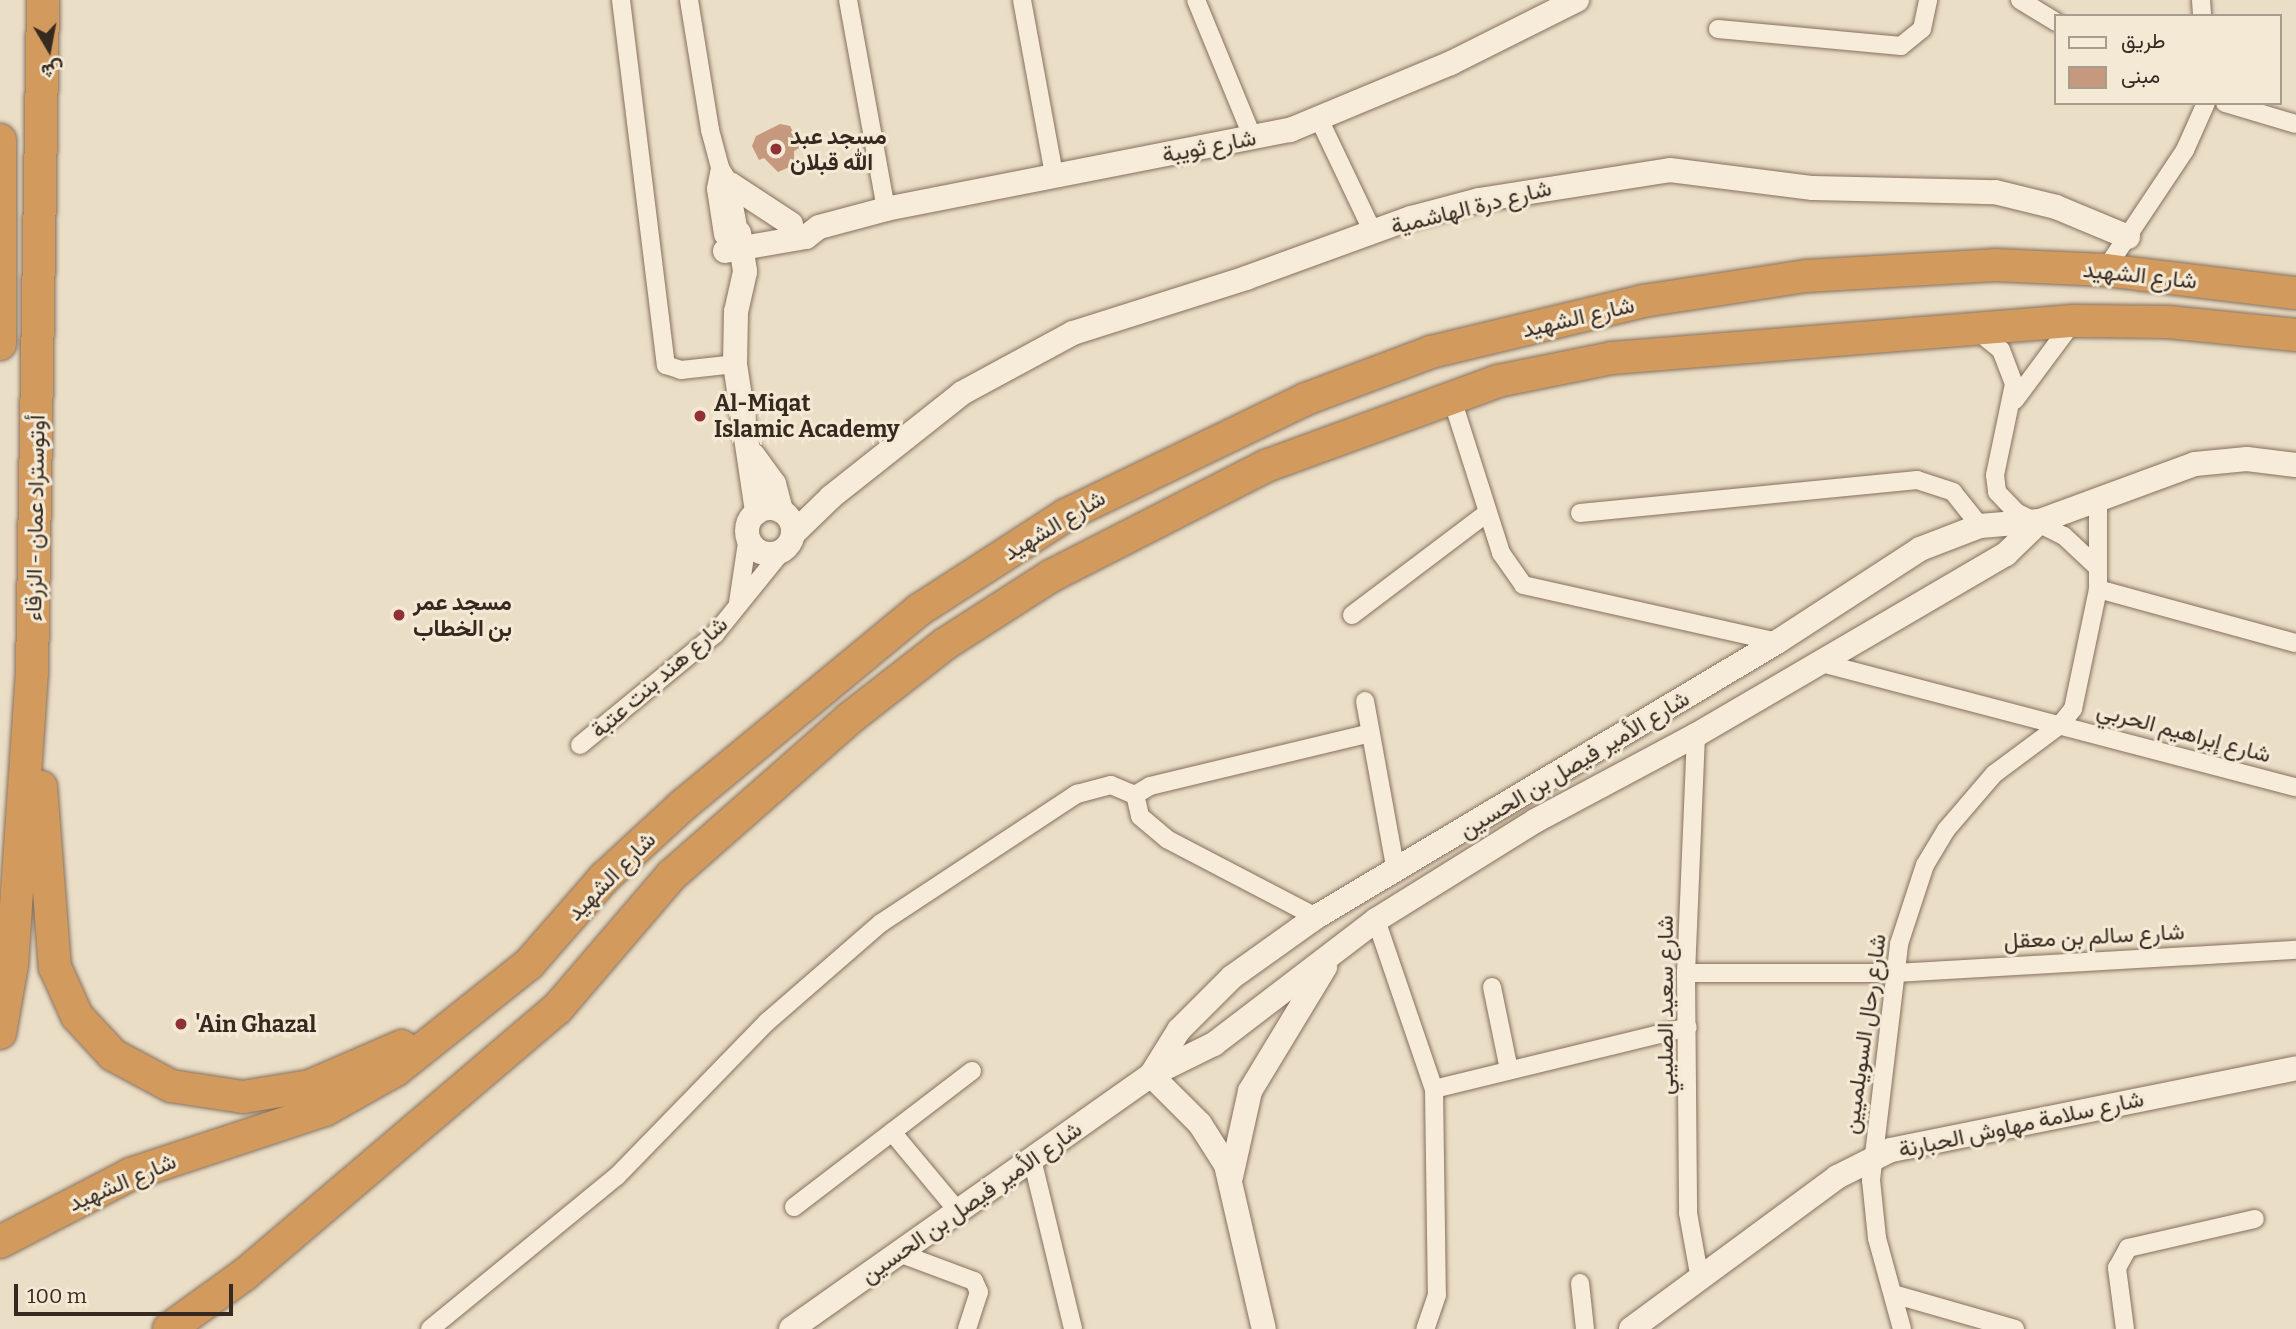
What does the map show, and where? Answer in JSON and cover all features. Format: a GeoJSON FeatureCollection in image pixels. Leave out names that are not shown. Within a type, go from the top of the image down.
{"type":"FeatureCollection","features":[{"type":"Feature","properties":{"kind":"highway","name":"أوتوستراد عمان - الزرقاء"},"geometry":{"type":"LineString","coordinates":[[0,1033],[12,965],[32,673],[43,0]]}},
{"type":"Feature","properties":{"kind":"highway"},"geometry":{"type":"LineString","coordinates":[[0,140],[0,344]]}},
{"type":"Feature","properties":{"kind":"highway","name":"شارع الشهيد"},"geometry":{"type":"LineString","coordinates":[[0,1242],[131,1174],[324,1110],[396,1070],[462,1022],[529,964],[604,878],[682,806],[919,610],[1066,515],[1240,428],[1431,352],[1643,301],[1860,270],[1954,265],[2105,270],[2296,293]]}},
{"type":"Feature","properties":{"kind":"highway","name":"شارع الشهيد"},"geometry":{"type":"LineString","coordinates":[[169,1329],[244,1275],[557,1009],[672,875],[772,784],[945,644],[1051,576],[1163,515],[1314,445],[1451,396],[1553,367],[1612,358],[2074,321],[2168,322],[2296,335]]}},
{"type":"Feature","properties":{"kind":"highway"},"geometry":{"type":"LineString","coordinates":[[32,673],[55,967],[77,1016],[113,1055],[171,1086],[220,1096],[266,1095],[332,1079],[462,1022]]}},
{"type":"Feature","properties":{"kind":"highway"},"geometry":{"type":"LineString","coordinates":[[201,1329],[244,1275]]}},
{"type":"Feature","properties":{"kind":"street"},"geometry":{"type":"LineString","coordinates":[[621,0],[666,365],[681,370],[735,364]]}},
{"type":"Feature","properties":{"kind":"street"},"geometry":{"type":"LineString","coordinates":[[689,0],[725,176],[732,242],[744,285],[736,312],[735,364],[750,452],[774,485],[780,524],[759,551],[748,536],[780,524]]}},
{"type":"Feature","properties":{"kind":"street"},"geometry":{"type":"LineString","coordinates":[[848,0],[887,209]]}},
{"type":"Feature","properties":{"kind":"street"},"geometry":{"type":"LineString","coordinates":[[1022,0],[1054,175]]}},
{"type":"Feature","properties":{"kind":"street"},"geometry":{"type":"LineString","coordinates":[[1196,0],[1253,138]]}},
{"type":"Feature","properties":{"kind":"street","name":"شارع ثويبة"},"geometry":{"type":"LineString","coordinates":[[732,242],[806,237],[819,228],[887,209],[1253,138],[1320,121],[1577,0]]}},
{"type":"Feature","properties":{"kind":"street"},"geometry":{"type":"LineString","coordinates":[[1718,29],[1900,46],[1923,29],[1928,0]]}},
{"type":"Feature","properties":{"kind":"street"},"geometry":{"type":"LineString","coordinates":[[2020,0],[2054,21]]}},
{"type":"Feature","properties":{"kind":"street"},"geometry":{"type":"LineString","coordinates":[[2105,270],[2185,150],[2205,105]]}},
{"type":"Feature","properties":{"kind":"street"},"geometry":{"type":"LineString","coordinates":[[2232,105],[2296,124]]}},
{"type":"Feature","properties":{"kind":"street"},"geometry":{"type":"LineString","coordinates":[[1320,121],[1373,232]]}},
{"type":"Feature","properties":{"kind":"street","name":"شارع درة الهاشمية"},"geometry":{"type":"LineString","coordinates":[[780,524],[831,497],[962,393],[1073,332],[1373,232],[1492,197],[1670,170],[1813,188],[1995,192],[2056,207],[2128,237]]}},
{"type":"Feature","properties":{"kind":"street"},"geometry":{"type":"LineString","coordinates":[[725,176],[791,224]]}},
{"type":"Feature","properties":{"kind":"street","name":"شارع ثويبة"},"geometry":{"type":"LineString","coordinates":[[732,242],[791,224],[819,228]]}},
{"type":"Feature","properties":{"kind":"street"},"geometry":{"type":"LineString","coordinates":[[2013,403],[2040,359],[2074,321]]}},
{"type":"Feature","properties":{"kind":"street"},"geometry":{"type":"LineString","coordinates":[[1973,328],[1989,337],[2010,367],[2013,403],[1995,484],[2009,506],[2040,521],[2095,565]]}},
{"type":"Feature","properties":{"kind":"street"},"geometry":{"type":"LineString","coordinates":[[1451,396],[1486,513],[1508,568],[1530,589],[1777,642]]}},
{"type":"Feature","properties":{"kind":"street","name":"شارع الأمير فيصل بن الحسين"},"geometry":{"type":"LineString","coordinates":[[1151,1075],[1180,1030],[1231,977],[1316,917],[1777,642],[1902,559],[1980,526],[2040,521],[2098,503],[2195,464],[2247,458],[2296,465]]}},
{"type":"Feature","properties":{"kind":"street"},"geometry":{"type":"LineString","coordinates":[[1580,513],[1917,480],[1953,492],[1980,526]]}},
{"type":"Feature","properties":{"kind":"street","name":"شارع رحال السويلميين"},"geometry":{"type":"LineString","coordinates":[[1902,1329],[1877,1238],[1871,1157],[1903,932],[1935,846],[1994,774],[2060,726],[2079,690],[2098,589],[2095,565],[2098,503]]}},
{"type":"Feature","properties":{"kind":"street"},"geometry":{"type":"LineString","coordinates":[[1352,615],[1486,513]]}},
{"type":"Feature","properties":{"kind":"street","name":"شارع الأمير فيصل بن الحسين"},"geometry":{"type":"LineString","coordinates":[[791,1329],[1151,1075],[1206,1049],[1376,920],[1535,821],[1696,735],[2006,554],[2040,521]]}},
{"type":"Feature","properties":{"kind":"street","name":"شارع هند بنت عتبة"},"geometry":{"type":"LineString","coordinates":[[580,745],[715,634],[737,607],[780,524]]}},
{"type":"Feature","properties":{"kind":"street","name":"شارع هند بنت عتبة"},"geometry":{"type":"LineString","coordinates":[[737,607],[748,536]]}},
{"type":"Feature","properties":{"kind":"street"},"geometry":{"type":"LineString","coordinates":[[2098,589],[2296,643]]}},
{"type":"Feature","properties":{"kind":"street","name":"شارع إبراهيم الحربي"},"geometry":{"type":"LineString","coordinates":[[1818,662],[2296,787]]}},
{"type":"Feature","properties":{"kind":"street"},"geometry":{"type":"LineString","coordinates":[[1365,701],[1396,871]]}},
{"type":"Feature","properties":{"kind":"street"},"geometry":{"type":"LineString","coordinates":[[1135,795],[1150,786],[1370,733]]}},
{"type":"Feature","properties":{"kind":"street","name":"شارع سعيد الصليبي"},"geometry":{"type":"LineString","coordinates":[[1696,735],[1686,973],[1688,1213],[1699,1274]]}},
{"type":"Feature","properties":{"kind":"street"},"geometry":{"type":"LineString","coordinates":[[430,1329],[617,1176],[767,1022],[881,923],[1077,794],[1111,785],[1135,795]]}},
{"type":"Feature","properties":{"kind":"street"},"geometry":{"type":"LineString","coordinates":[[1135,795],[1140,816],[1167,838],[1316,917]]}},
{"type":"Feature","properties":{"kind":"street"},"geometry":{"type":"LineString","coordinates":[[1376,920],[1434,1089],[1437,1295],[1425,1329]]}},
{"type":"Feature","properties":{"kind":"street","name":"شارع سالم بن معقل"},"geometry":{"type":"LineString","coordinates":[[1686,973],[1895,974],[2296,950]]}},
{"type":"Feature","properties":{"kind":"street"},"geometry":{"type":"LineString","coordinates":[[1231,1181],[1250,1091],[1334,954]]}},
{"type":"Feature","properties":{"kind":"street"},"geometry":{"type":"LineString","coordinates":[[1493,987],[1509,1070]]}},
{"type":"Feature","properties":{"kind":"street"},"geometry":{"type":"LineString","coordinates":[[1434,1089],[1688,1027]]}},
{"type":"Feature","properties":{"kind":"street","name":"شارع سلامة مهاوش الحبارنة"},"geometry":{"type":"LineString","coordinates":[[1632,1329],[1699,1274],[1871,1157],[1911,1144],[2296,1068]]}},
{"type":"Feature","properties":{"kind":"street"},"geometry":{"type":"LineString","coordinates":[[794,1207],[972,1071]]}},
{"type":"Feature","properties":{"kind":"street"},"geometry":{"type":"LineString","coordinates":[[1151,1075],[1211,1137],[1231,1181],[1264,1329]]}},
{"type":"Feature","properties":{"kind":"street"},"geometry":{"type":"LineString","coordinates":[[892,1132],[957,1210]]}},
{"type":"Feature","properties":{"kind":"street"},"geometry":{"type":"LineString","coordinates":[[1032,1159],[1073,1329]]}},
{"type":"Feature","properties":{"kind":"street"},"geometry":{"type":"LineString","coordinates":[[2125,1329],[2117,1268],[2128,1248],[2255,1219]]}},
{"type":"Feature","properties":{"kind":"street"},"geometry":{"type":"LineString","coordinates":[[898,1253],[974,1281],[979,1292],[967,1329]]}},
{"type":"Feature","properties":{"kind":"street"},"geometry":{"type":"LineString","coordinates":[[1580,1283],[1585,1329]]}},
{"type":"Feature","properties":{"kind":"street"},"geometry":{"type":"LineString","coordinates":[[1893,1294],[2015,1329]]}},
{"type":"Feature","properties":{"kind":"building","name":"مسجد عبد الله قبلان"},"geometry":{"type":"Polygon","coordinates":[[[780,124],[790,126],[801,147],[794,151],[794,165],[778,172],[764,158],[759,160],[752,146],[756,136],[780,124]]]}},
{"type":"Feature","properties":{"kind":"place","name":"مسجد عبد الله قبلان"},"geometry":{"type":"Point","coordinates":[776,149]}},
{"type":"Feature","properties":{"kind":"place","name":"Al-Miqat Islamic Academy"},"geometry":{"type":"Point","coordinates":[700,416]}},
{"type":"Feature","properties":{"kind":"place","name":"مسجد عمر بن الخطاب"},"geometry":{"type":"Point","coordinates":[399,615]}},
{"type":"Feature","properties":{"kind":"place","name":"'Ain Ghazal"},"geometry":{"type":"Point","coordinates":[181,1024]}}]}
